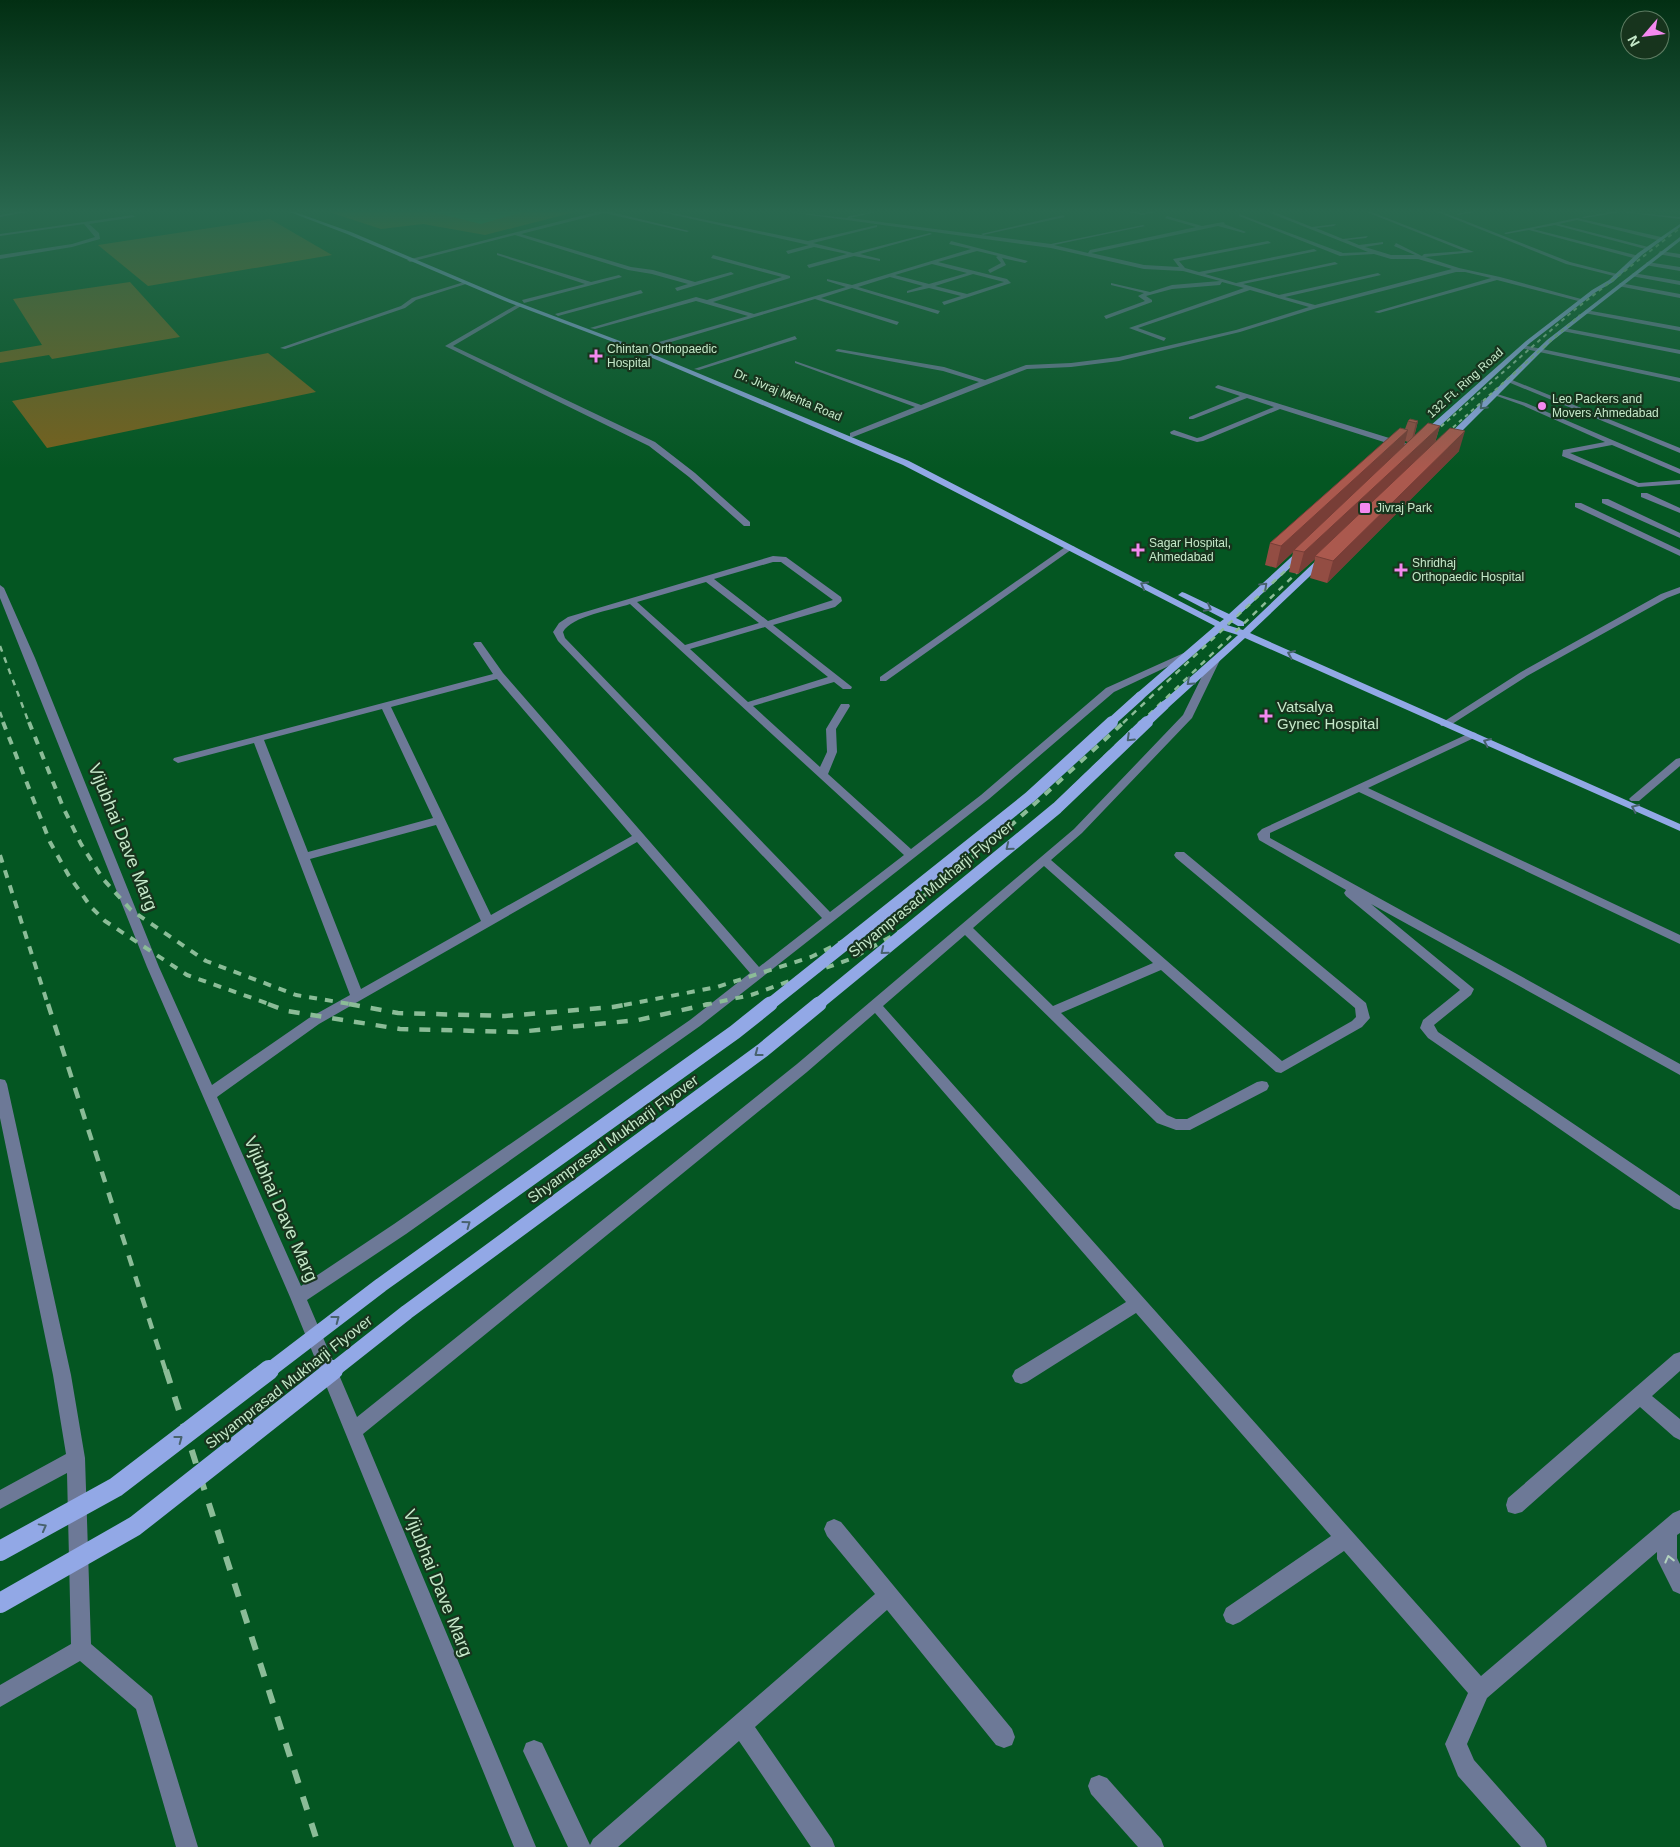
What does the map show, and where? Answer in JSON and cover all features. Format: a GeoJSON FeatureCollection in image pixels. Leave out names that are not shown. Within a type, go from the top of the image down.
{"type":"FeatureCollection","features":[{"type":"Feature","properties":{"kind":"main road"},"geometry":{"type":"LineString","coordinates":[[506,297],[631,347],[906,463],[1225,622],[1449,721],[1680,819]]}},
{"type":"Feature","properties":{"kind":"main road","name":"Dr. Jivraj Mehta Road"},"geometry":{"type":"LineString","coordinates":[[507,297],[558,314],[644,348],[853,434],[910,458],[1006,505]]}},
{"type":"Feature","properties":{"kind":"main road","name":"132 Ft. Ring Road"},"geometry":{"type":"LineString","coordinates":[[1405,454],[1523,347],[1586,297]]}},
{"type":"Feature","properties":{"kind":"main road","name":"132 Ft. Ring Road"},"geometry":{"type":"LineString","coordinates":[[1439,448],[1540,350],[1605,297]]}},
{"type":"Feature","properties":{"kind":"main road"},"geometry":{"type":"LineString","coordinates":[[1189,654],[1308,547]]}},
{"type":"Feature","properties":{"kind":"main road"},"geometry":{"type":"LineString","coordinates":[[1215,660],[1332,550]]}},
{"type":"Feature","properties":{"kind":"main road"},"geometry":{"type":"LineString","coordinates":[[1178,593],[1225,622]]}},
{"type":"Feature","properties":{"kind":"main road","name":"Shyamprasad Mukharji Flyover"},"geometry":{"type":"LineString","coordinates":[[0,1551],[116,1487],[381,1285],[736,1032],[1030,797],[1140,696],[1189,654]]}},
{"type":"Feature","properties":{"kind":"main road","name":"Shyamprasad Mukharji Flyover"},"geometry":{"type":"LineString","coordinates":[[0,1603],[136,1526],[407,1312],[763,1050],[1057,808],[1215,660]]}},
{"type":"Feature","properties":{"kind":"main road"},"geometry":{"type":"LineString","coordinates":[[1449,721],[1472,735],[1680,828]]}},
{"type":"Feature","properties":{"kind":"street"},"geometry":{"type":"LineString","coordinates":[[283,348],[403,308],[414,299],[420,297]]}},
{"type":"Feature","properties":{"kind":"street"},"geometry":{"type":"LineString","coordinates":[[543,297],[522,303],[448,346],[652,444],[692,475],[746,524]]}},
{"type":"Feature","properties":{"kind":"street"},"geometry":{"type":"LineString","coordinates":[[558,314],[621,297]]}},
{"type":"Feature","properties":{"kind":"street"},"geometry":{"type":"LineString","coordinates":[[707,302],[723,297]]}},
{"type":"Feature","properties":{"kind":"street"},"geometry":{"type":"LineString","coordinates":[[644,348],[819,297]]}},
{"type":"Feature","properties":{"kind":"street"},"geometry":{"type":"LineString","coordinates":[[886,297],[938,312]]}},
{"type":"Feature","properties":{"kind":"street"},"geometry":{"type":"LineString","coordinates":[[944,303],[962,297]]}},
{"type":"Feature","properties":{"kind":"street"},"geometry":{"type":"LineString","coordinates":[[1106,316],[1150,302],[1141,297]]}},
{"type":"Feature","properties":{"kind":"street"},"geometry":{"type":"LineString","coordinates":[[1164,339],[1132,328],[1224,297]]}},
{"type":"Feature","properties":{"kind":"street"},"geometry":{"type":"LineString","coordinates":[[1282,297],[1315,307]]}},
{"type":"Feature","properties":{"kind":"street"},"geometry":{"type":"LineString","coordinates":[[853,434],[1026,367],[1071,365],[1119,359],[1238,331],[1352,297]]}},
{"type":"Feature","properties":{"kind":"street"},"geometry":{"type":"LineString","coordinates":[[1377,312],[1430,297]]}},
{"type":"Feature","properties":{"kind":"street"},"geometry":{"type":"LineString","coordinates":[[1571,297],[1582,300]]}},
{"type":"Feature","properties":{"kind":"street"},"geometry":{"type":"LineString","coordinates":[[1664,301],[1668,297]]}},
{"type":"Feature","properties":{"kind":"street"},"geometry":{"type":"LineString","coordinates":[[816,298],[897,323]]}},
{"type":"Feature","properties":{"kind":"street"},"geometry":{"type":"LineString","coordinates":[[593,328],[696,299],[754,316]]}},
{"type":"Feature","properties":{"kind":"street"},"geometry":{"type":"LineString","coordinates":[[1595,305],[1605,306]]}},
{"type":"Feature","properties":{"kind":"street"},"geometry":{"type":"LineString","coordinates":[[1586,312],[1680,329]]}},
{"type":"Feature","properties":{"kind":"street"},"geometry":{"type":"LineString","coordinates":[[1564,330],[1680,352]]}},
{"type":"Feature","properties":{"kind":"street"},"geometry":{"type":"LineString","coordinates":[[1628,342],[1634,336]]}},
{"type":"Feature","properties":{"kind":"street"},"geometry":{"type":"LineString","coordinates":[[697,369],[795,338]]}},
{"type":"Feature","properties":{"kind":"street"},"geometry":{"type":"LineString","coordinates":[[1523,347],[1680,380]]}},
{"type":"Feature","properties":{"kind":"street"},"geometry":{"type":"LineString","coordinates":[[838,351],[944,369],[984,382]]}},
{"type":"Feature","properties":{"kind":"street"},"geometry":{"type":"LineString","coordinates":[[797,362],[922,407]]}},
{"type":"Feature","properties":{"kind":"street"},"geometry":{"type":"LineString","coordinates":[[1510,381],[1680,451]]}},
{"type":"Feature","properties":{"kind":"street"},"geometry":{"type":"LineString","coordinates":[[1218,387],[1412,448]]}},
{"type":"Feature","properties":{"kind":"street"},"geometry":{"type":"LineString","coordinates":[[1496,394],[1524,404],[1680,472]]}},
{"type":"Feature","properties":{"kind":"street"},"geometry":{"type":"LineString","coordinates":[[1191,418],[1247,396]]}},
{"type":"Feature","properties":{"kind":"street"},"geometry":{"type":"LineString","coordinates":[[1174,432],[1197,440],[1203,439],[1279,407]]}},
{"type":"Feature","properties":{"kind":"street"},"geometry":{"type":"LineString","coordinates":[[1612,442],[1566,452],[1565,454],[1638,485],[1680,482]]}},
{"type":"Feature","properties":{"kind":"street"},"geometry":{"type":"LineString","coordinates":[[1644,495],[1680,511]]}},
{"type":"Feature","properties":{"kind":"street"},"geometry":{"type":"LineString","coordinates":[[1605,501],[1680,536]]}},
{"type":"Feature","properties":{"kind":"street"},"geometry":{"type":"LineString","coordinates":[[1578,505],[1680,553]]}},
{"type":"Feature","properties":{"kind":"street"},"geometry":{"type":"LineString","coordinates":[[883,679],[1072,547]]}},
{"type":"Feature","properties":{"kind":"street"},"geometry":{"type":"LineString","coordinates":[[683,648],[832,605],[838,602],[837,597],[783,559],[764,560],[571,618],[562,625],[558,632],[561,639],[829,918]]}},
{"type":"Feature","properties":{"kind":"street"},"geometry":{"type":"LineString","coordinates":[[707,578],[847,687]]}},
{"type":"Feature","properties":{"kind":"street","name":"Vijubhai Dave Marg"},"geometry":{"type":"LineString","coordinates":[[0,588],[30,658],[153,967],[298,1297],[525,1847]]}},
{"type":"Feature","properties":{"kind":"street"},"geometry":{"type":"LineString","coordinates":[[1449,721],[1524,674],[1664,596],[1680,590]]}},
{"type":"Feature","properties":{"kind":"street"},"geometry":{"type":"LineString","coordinates":[[631,600],[911,855]]}},
{"type":"Feature","properties":{"kind":"street"},"geometry":{"type":"LineString","coordinates":[[478,644],[499,675],[758,974]]}},
{"type":"Feature","properties":{"kind":"street"},"geometry":{"type":"LineString","coordinates":[[298,1297],[400,1229],[695,1023],[985,797],[1110,690],[1189,654]]}},
{"type":"Feature","properties":{"kind":"street"},"geometry":{"type":"LineString","coordinates":[[353,1431],[802,1068],[1078,831],[1188,716],[1215,660]]}},
{"type":"Feature","properties":{"kind":"street"},"geometry":{"type":"LineString","coordinates":[[178,760],[499,675]]}},
{"type":"Feature","properties":{"kind":"street"},"geometry":{"type":"LineString","coordinates":[[747,705],[835,678]]}},
{"type":"Feature","properties":{"kind":"street"},"geometry":{"type":"LineString","coordinates":[[386,706],[488,922]]}},
{"type":"Feature","properties":{"kind":"street"},"geometry":{"type":"LineString","coordinates":[[822,774],[832,752],[831,729],[845,706]]}},
{"type":"Feature","properties":{"kind":"street"},"geometry":{"type":"LineString","coordinates":[[1472,735],[1266,830],[1263,834],[1265,840],[1680,1070]]}},
{"type":"Feature","properties":{"kind":"street"},"geometry":{"type":"LineString","coordinates":[[258,739],[357,996]]}},
{"type":"Feature","properties":{"kind":"street"},"geometry":{"type":"LineString","coordinates":[[1635,799],[1680,761]]}},
{"type":"Feature","properties":{"kind":"street"},"geometry":{"type":"LineString","coordinates":[[1358,787],[1680,940]]}},
{"type":"Feature","properties":{"kind":"street"},"geometry":{"type":"LineString","coordinates":[[304,857],[440,820]]}},
{"type":"Feature","properties":{"kind":"street"},"geometry":{"type":"LineString","coordinates":[[209,1095],[314,1021],[640,836]]}},
{"type":"Feature","properties":{"kind":"street"},"geometry":{"type":"LineString","coordinates":[[1044,860],[1281,1068],[1363,1018],[1361,1006],[1180,855]]}},
{"type":"Feature","properties":{"kind":"street"},"geometry":{"type":"LineString","coordinates":[[1321,870],[1464,986],[1466,992],[1428,1023],[1427,1028],[1433,1035],[1680,1204]]}},
{"type":"Feature","properties":{"kind":"street"},"geometry":{"type":"LineString","coordinates":[[965,928],[1162,1119],[1170,1124],[1179,1126],[1190,1124],[1262,1086]]}},
{"type":"Feature","properties":{"kind":"street"},"geometry":{"type":"LineString","coordinates":[[1051,1012],[1162,964]]}},
{"type":"Feature","properties":{"kind":"street"},"geometry":{"type":"LineString","coordinates":[[875,1005],[1480,1690]]}},
{"type":"Feature","properties":{"kind":"street"},"geometry":{"type":"LineString","coordinates":[[0,1084],[62,1375],[76,1458],[81,1649],[145,1703],[187,1847]]}},
{"type":"Feature","properties":{"kind":"street"},"geometry":{"type":"LineString","coordinates":[[1021,1376],[1138,1303]]}},
{"type":"Feature","properties":{"kind":"street"},"geometry":{"type":"LineString","coordinates":[[1515,1505],[1680,1360]]}},
{"type":"Feature","properties":{"kind":"street"},"geometry":{"type":"LineString","coordinates":[[1640,1396],[1680,1431]]}},
{"type":"Feature","properties":{"kind":"street"},"geometry":{"type":"LineString","coordinates":[[0,1500],[76,1458]]}},
{"type":"Feature","properties":{"kind":"street"},"geometry":{"type":"LineString","coordinates":[[1673,1526],[1667,1559],[1680,1584]]}},
{"type":"Feature","properties":{"kind":"street"},"geometry":{"type":"LineString","coordinates":[[1536,1847],[1466,1768],[1456,1744],[1480,1690],[1673,1526]]}},
{"type":"Feature","properties":{"kind":"street"},"geometry":{"type":"LineString","coordinates":[[834,1529],[1004,1737]]}},
{"type":"Feature","properties":{"kind":"street"},"geometry":{"type":"LineString","coordinates":[[1233,1615],[1345,1538]]}},
{"type":"Feature","properties":{"kind":"street"},"geometry":{"type":"LineString","coordinates":[[601,1847],[888,1596]]}},
{"type":"Feature","properties":{"kind":"street"},"geometry":{"type":"LineString","coordinates":[[0,1697],[81,1649]]}},
{"type":"Feature","properties":{"kind":"street"},"geometry":{"type":"LineString","coordinates":[[741,1725],[824,1847]]}},
{"type":"Feature","properties":{"kind":"street"},"geometry":{"type":"LineString","coordinates":[[534,1751],[580,1847]]}},
{"type":"Feature","properties":{"kind":"street"},"geometry":{"type":"LineString","coordinates":[[1099,1786],[1153,1847]]}},
{"type":"Feature","properties":{"kind":"shaded area"},"geometry":{"type":"Polygon","coordinates":[[[25,297],[144,297],[180,337],[52,359],[49,355],[0,363],[0,352],[42,345],[13,299],[25,297]]]}},
{"type":"Feature","properties":{"kind":"shaded area"},"geometry":{"type":"Polygon","coordinates":[[[268,353],[316,392],[47,448],[12,401],[268,353]]]}},
{"type":"Feature","properties":{"kind":"building"},"geometry":{"type":"Polygon","coordinates":[[[1410,419],[1418,421],[1416,423],[1408,421],[1410,419]]]}},
{"type":"Feature","properties":{"kind":"building"},"geometry":{"type":"Polygon","coordinates":[[[1428,423],[1440,426],[1304,552],[1294,550],[1428,423]]]}},
{"type":"Feature","properties":{"kind":"building"},"geometry":{"type":"Polygon","coordinates":[[[1400,428],[1408,430],[1281,546],[1270,543],[1400,428]]]}},
{"type":"Feature","properties":{"kind":"building"},"geometry":{"type":"Polygon","coordinates":[[[1450,428],[1465,431],[1333,561],[1315,556],[1450,428]]]}},
{"type":"Feature","properties":{"kind":"railway"},"geometry":{"type":"LineString","coordinates":[[1429,437],[1591,297]]}},
{"type":"Feature","properties":{"kind":"railway"},"geometry":{"type":"LineString","coordinates":[[1441,438],[1580,315]]}},
{"type":"Feature","properties":{"kind":"railway"},"geometry":{"type":"LineString","coordinates":[[1123,723],[1299,558]]}},
{"type":"Feature","properties":{"kind":"railway"},"geometry":{"type":"LineString","coordinates":[[1140,723],[1306,564]]}},
{"type":"Feature","properties":{"kind":"railway"},"geometry":{"type":"LineString","coordinates":[[0,646],[29,723]]}},
{"type":"Feature","properties":{"kind":"railway"},"geometry":{"type":"LineString","coordinates":[[0,712],[4,723]]}},
{"type":"Feature","properties":{"kind":"railway"},"geometry":{"type":"LineString","coordinates":[[3,722],[50,842],[69,876],[91,907],[105,921],[187,975],[272,1005]]}},
{"type":"Feature","properties":{"kind":"railway"},"geometry":{"type":"LineString","coordinates":[[29,722],[63,807],[81,844],[103,879],[131,910],[206,961],[296,995],[356,1005]]}},
{"type":"Feature","properties":{"kind":"railway"},"geometry":{"type":"LineString","coordinates":[[624,1005],[717,987],[811,957],[891,918],[932,890],[1005,831],[1124,722]]}},
{"type":"Feature","properties":{"kind":"railway"},"geometry":{"type":"LineString","coordinates":[[704,1005],[751,995],[853,958],[938,910],[1049,811],[1141,722]]}},
{"type":"Feature","properties":{"kind":"railway"},"geometry":{"type":"LineString","coordinates":[[0,855],[48,1005]]}},
{"type":"Feature","properties":{"kind":"railway"},"geometry":{"type":"LineString","coordinates":[[48,1004],[166,1372]]}},
{"type":"Feature","properties":{"kind":"railway"},"geometry":{"type":"LineString","coordinates":[[268,1004],[287,1011],[400,1029],[518,1032],[638,1020],[709,1004]]}},
{"type":"Feature","properties":{"kind":"railway"},"geometry":{"type":"LineString","coordinates":[[349,1004],[398,1013],[505,1016],[630,1004]]}},
{"type":"Feature","properties":{"kind":"railway"},"geometry":{"type":"LineString","coordinates":[[166,1370],[319,1847]]}},
{"type":"Feature","properties":{"kind":"place","name":"Chintan Orthopaedic Hospital"},"geometry":{"type":"Point","coordinates":[596,356]}},
{"type":"Feature","properties":{"kind":"place","name":"Leo Packers and Movers Ahmedabad"},"geometry":{"type":"Point","coordinates":[1542,406]}},
{"type":"Feature","properties":{"kind":"place","name":"Jivraj Park"},"geometry":{"type":"Point","coordinates":[1365,508]}},
{"type":"Feature","properties":{"kind":"place","name":"Sagar Hospital, Ahmedabad"},"geometry":{"type":"Point","coordinates":[1138,550]}},
{"type":"Feature","properties":{"kind":"place","name":"Shridhaj Orthopaedic Hospital"},"geometry":{"type":"Point","coordinates":[1401,570]}},
{"type":"Feature","properties":{"kind":"place","name":"Vatsalya Gynec Hospital"},"geometry":{"type":"Point","coordinates":[1266,716]}}]}
